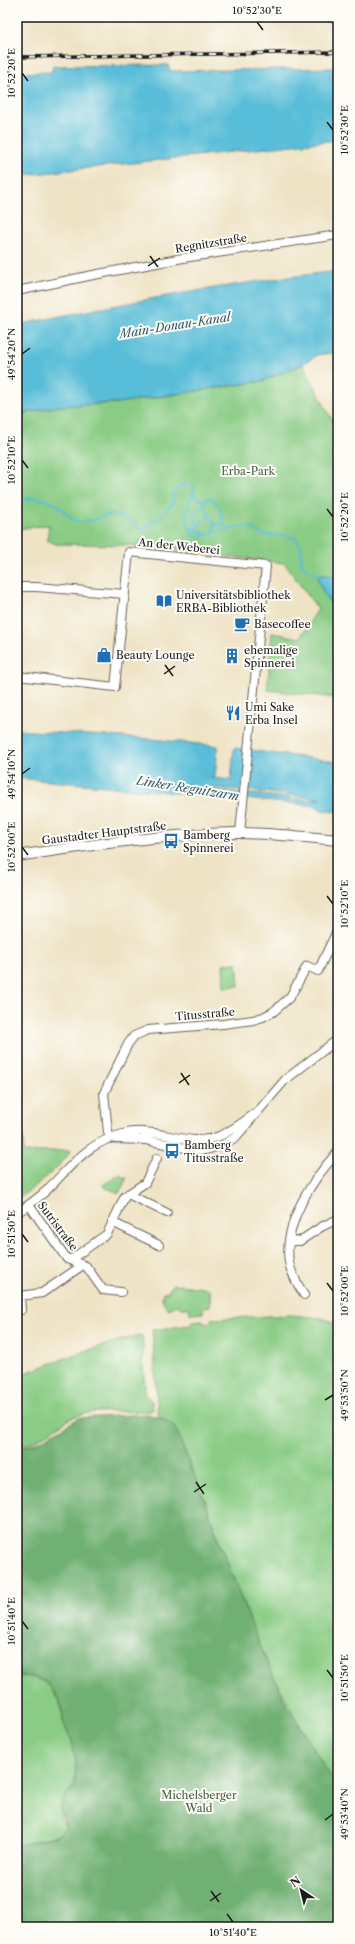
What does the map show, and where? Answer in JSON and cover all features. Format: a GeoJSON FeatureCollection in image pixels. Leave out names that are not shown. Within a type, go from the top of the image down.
{"type":"FeatureCollection","features":[{"type":"Feature","properties":{"kind":"street"},"geometry":{"type":"LineString","coordinates":[[326,17],[338,18]]}},
{"type":"Feature","properties":{"kind":"street","name":"Regnitzstraße"},"geometry":{"type":"LineString","coordinates":[[17,291],[183,258],[338,235]]}},
{"type":"Feature","properties":{"kind":"street","name":"An der Weberei"},"geometry":{"type":"LineString","coordinates":[[17,676],[115,687],[129,552],[266,566],[247,748],[240,833]]}},
{"type":"Feature","properties":{"kind":"street"},"geometry":{"type":"LineString","coordinates":[[17,588],[36,587],[125,594]]}},
{"type":"Feature","properties":{"kind":"street","name":"Gaustadter Hauptstraße"},"geometry":{"type":"LineString","coordinates":[[17,856],[176,836],[240,833],[338,840]]}},
{"type":"Feature","properties":{"kind":"street","name":"Titusstraße"},"geometry":{"type":"LineString","coordinates":[[110,1138],[104,1093],[128,1044],[134,1036],[148,1030],[253,1020],[273,1012],[290,998],[307,966],[318,971],[338,929]]}},
{"type":"Feature","properties":{"kind":"street"},"geometry":{"type":"LineString","coordinates":[[17,1213],[49,1189],[76,1159],[86,1151],[110,1138],[144,1130],[195,1140],[215,1138],[230,1131],[253,1115],[285,1080],[338,1039]]}},
{"type":"Feature","properties":{"kind":"street"},"geometry":{"type":"LineString","coordinates":[[304,1296],[291,1271],[289,1261],[289,1241],[294,1220],[312,1186],[338,1152]]}},
{"type":"Feature","properties":{"kind":"street","name":"Sutristraße"},"geometry":{"type":"LineString","coordinates":[[70,1260],[107,1234],[125,1196],[145,1184],[157,1158]]}},
{"type":"Feature","properties":{"kind":"street"},"geometry":{"type":"LineString","coordinates":[[128,1194],[167,1213]]}},
{"type":"Feature","properties":{"kind":"street","name":"Sutristraße"},"geometry":{"type":"LineString","coordinates":[[28,1205],[67,1259],[86,1266],[103,1290],[121,1292]]}},
{"type":"Feature","properties":{"kind":"street"},"geometry":{"type":"LineString","coordinates":[[289,1241],[300,1242],[321,1227],[338,1219]]}},
{"type":"Feature","properties":{"kind":"street"},"geometry":{"type":"LineString","coordinates":[[112,1222],[159,1245]]}},
{"type":"Feature","properties":{"kind":"street"},"geometry":{"type":"LineString","coordinates":[[21,1310],[20,1296],[42,1293],[83,1265]]}},
{"type":"Feature","properties":{"kind":"green space","name":"Erba-Park"},"geometry":{"type":"Polygon","coordinates":[[[303,364],[338,431],[338,483],[335,499],[338,505],[338,698],[267,690],[272,633],[300,638],[318,609],[284,563],[126,545],[56,544],[47,540],[49,525],[17,529],[17,415],[59,406],[117,403],[262,381],[303,364]]]}},
{"type":"Feature","properties":{"kind":"green space"},"geometry":{"type":"Polygon","coordinates":[[[237,963],[239,986],[224,987],[223,964],[237,963]]]}},
{"type":"Feature","properties":{"kind":"green space"},"geometry":{"type":"Polygon","coordinates":[[[17,1093],[19,1093],[24,1153],[70,1150],[68,1155],[55,1169],[38,1184],[17,1199],[17,1093]]]}},
{"type":"Feature","properties":{"kind":"green space"},"geometry":{"type":"Polygon","coordinates":[[[118,1175],[127,1178],[119,1193],[104,1187],[103,1185],[118,1175]]]}},
{"type":"Feature","properties":{"kind":"green space"},"geometry":{"type":"Polygon","coordinates":[[[173,1284],[210,1289],[210,1306],[203,1307],[203,1313],[190,1314],[190,1308],[182,1308],[177,1305],[169,1309],[163,1304],[162,1295],[163,1292],[168,1292],[173,1284]]]}},
{"type":"Feature","properties":{"kind":"green space"},"geometry":{"type":"Polygon","coordinates":[[[289,1315],[322,1318],[338,1324],[338,1788],[298,1722],[271,1671],[241,1600],[203,1495],[186,1453],[177,1434],[165,1421],[159,1417],[158,1412],[152,1330],[191,1325],[192,1321],[202,1320],[205,1324],[212,1322],[211,1319],[289,1315]]]}},
{"type":"Feature","properties":{"kind":"green space"},"geometry":{"type":"Polygon","coordinates":[[[139,1335],[142,1336],[143,1340],[143,1367],[146,1396],[152,1401],[153,1410],[93,1412],[76,1416],[40,1438],[25,1445],[19,1446],[17,1442],[17,1376],[82,1352],[139,1335]]]}},
{"type":"Feature","properties":{"kind":"green space","name":"Michelsberger Wald"},"geometry":{"type":"Polygon","coordinates":[[[147,1414],[164,1419],[173,1425],[179,1436],[263,1653],[287,1706],[338,1788],[338,1927],[17,1927],[17,1845],[45,1840],[59,1834],[63,1830],[65,1826],[61,1805],[64,1797],[75,1784],[76,1758],[72,1751],[72,1741],[63,1723],[62,1708],[57,1697],[46,1682],[31,1677],[20,1676],[17,1673],[17,1446],[22,1448],[42,1440],[79,1418],[147,1414]]]}},
{"type":"Feature","properties":{"kind":"green space"},"geometry":{"type":"Polygon","coordinates":[[[17,1673],[20,1676],[34,1677],[44,1681],[50,1686],[62,1708],[63,1723],[72,1741],[73,1752],[76,1760],[75,1784],[62,1801],[61,1805],[61,1818],[65,1827],[63,1831],[54,1837],[17,1845],[17,1673]]]}},
{"type":"Feature","properties":{"kind":"water"},"geometry":{"type":"Polygon","coordinates":[[[168,65],[170,71],[338,68],[338,140],[17,176],[17,73],[51,72],[53,66],[168,65]]]}},
{"type":"Feature","properties":{"kind":"water","name":"Main-Donau-Kanal"},"geometry":{"type":"Polygon","coordinates":[[[338,271],[338,352],[317,355],[303,364],[262,381],[117,403],[59,406],[17,415],[17,325],[177,294],[257,281],[338,271]]]}},
{"type":"Feature","properties":{"kind":"water"},"geometry":{"type":"Polygon","coordinates":[[[324,575],[338,577],[338,609],[330,603],[320,586],[317,576],[324,575]]]}},
{"type":"Feature","properties":{"kind":"water","name":"Linker Regnitzarm"},"geometry":{"type":"Polygon","coordinates":[[[17,730],[152,739],[218,746],[215,777],[211,778],[231,780],[234,748],[338,762],[338,812],[321,810],[320,808],[308,805],[17,778],[17,730]],[[203,787],[203,789],[309,800],[322,799],[203,787]]]}},
{"type":"Feature","properties":{"kind":"waterway"},"geometry":{"type":"LineString","coordinates":[[17,503],[30,498],[42,499],[58,505],[72,519],[77,521],[90,521],[112,514],[128,519],[142,530],[162,516],[174,502],[172,495],[178,488],[184,484],[190,483],[195,489],[188,507],[187,517],[193,535],[201,537],[214,532],[215,525],[204,507],[205,499],[212,498],[216,501],[224,522],[229,530],[236,527],[250,527],[264,535],[282,535],[295,538],[301,545],[302,565],[318,577]]}},
{"type":"Feature","properties":{"kind":"waterway"},"geometry":{"type":"LineString","coordinates":[[192,495],[204,501]]}},
{"type":"Feature","properties":{"kind":"waterway"},"geometry":{"type":"LineString","coordinates":[[194,529],[197,521],[192,515],[204,507]]}},
{"type":"Feature","properties":{"kind":"waterway"},"geometry":{"type":"LineString","coordinates":[[198,530],[201,523],[209,516]]}},
{"type":"Feature","properties":{"kind":"waterway"},"geometry":{"type":"LineString","coordinates":[[216,525],[224,523]]}},
{"type":"Feature","properties":{"kind":"waterway"},"geometry":{"type":"LineString","coordinates":[[189,527],[207,535]]}},
{"type":"Feature","properties":{"kind":"waterway"},"geometry":{"type":"LineString","coordinates":[[215,532],[229,530]]}},
{"type":"Feature","properties":{"kind":"railway"},"geometry":{"type":"LineString","coordinates":[[17,57],[338,52]]}},
{"type":"Feature","properties":{"kind":"place","name":"Universitätsbibliothek ERBA-Bibliothek"},"geometry":{"type":"Point","coordinates":[164,601]}},
{"type":"Feature","properties":{"kind":"place","name":"Basecoffee"},"geometry":{"type":"Point","coordinates":[242,624]}},
{"type":"Feature","properties":{"kind":"place","name":"Beauty Lounge"},"geometry":{"type":"Point","coordinates":[104,655]}},
{"type":"Feature","properties":{"kind":"place","name":"ehemalige Spinnerei"},"geometry":{"type":"Point","coordinates":[232,656]}},
{"type":"Feature","properties":{"kind":"place","name":"Umi Sake Erba Insel"},"geometry":{"type":"Point","coordinates":[233,713]}},
{"type":"Feature","properties":{"kind":"place","name":"Bamberg Spinnerei"},"geometry":{"type":"Point","coordinates":[171,841]}},
{"type":"Feature","properties":{"kind":"place","name":"Bamberg Titusstraße"},"geometry":{"type":"Point","coordinates":[172,1151]}}]}
